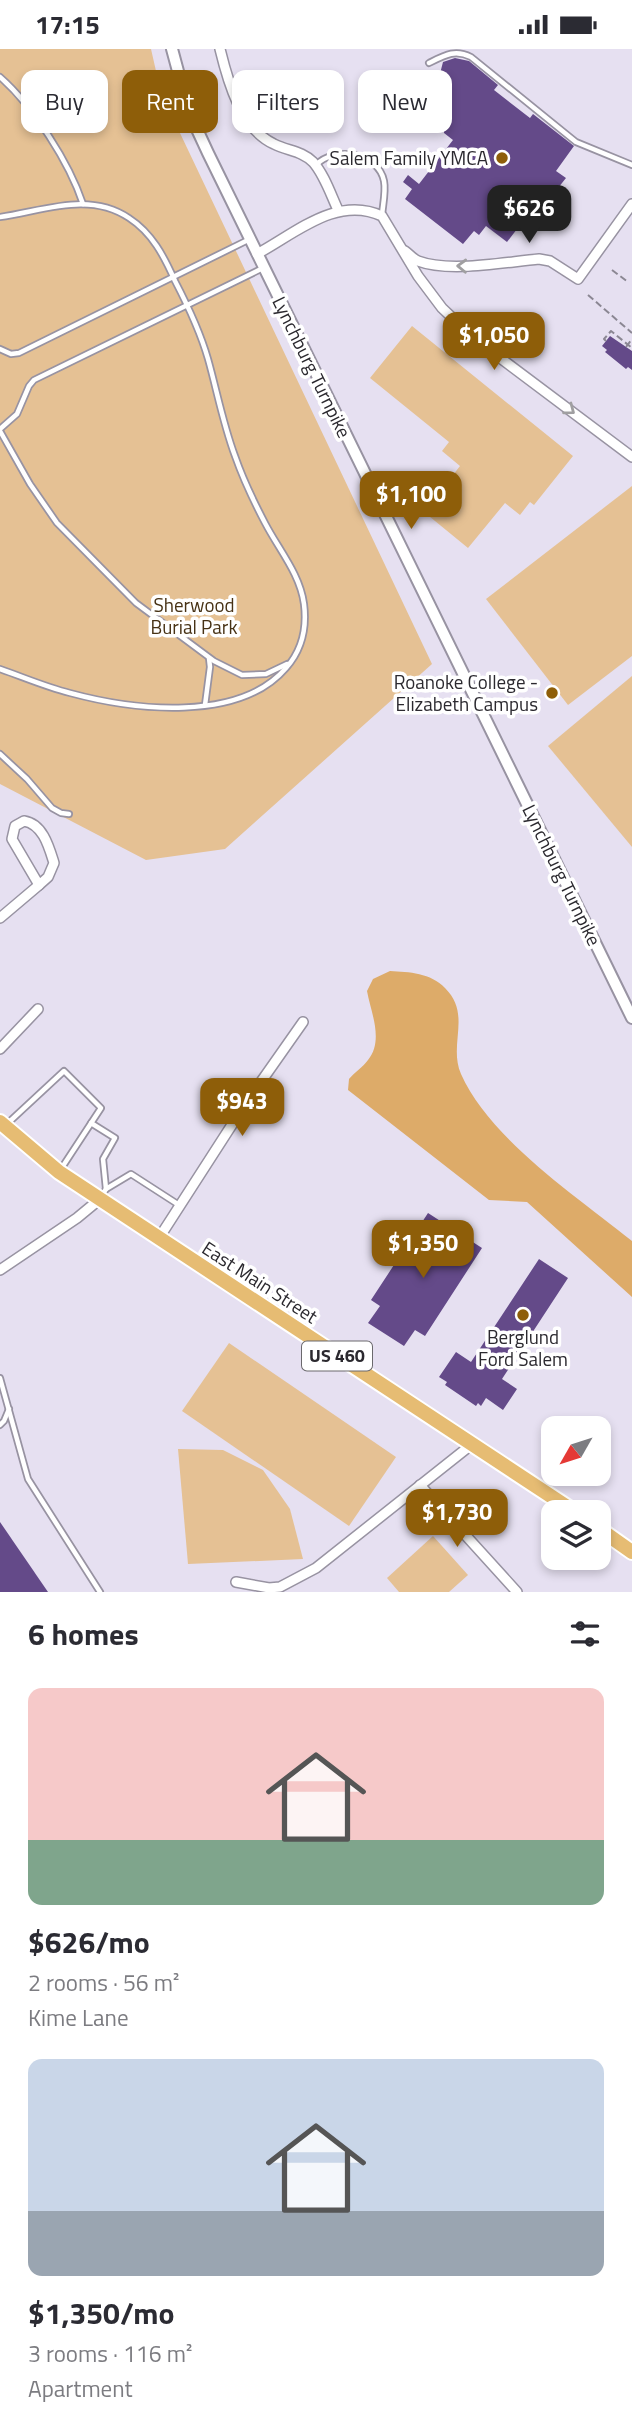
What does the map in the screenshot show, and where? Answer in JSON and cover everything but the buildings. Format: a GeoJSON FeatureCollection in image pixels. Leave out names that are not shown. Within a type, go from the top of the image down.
{"type":"FeatureCollection","features":[{"type":"Feature","properties":{"kind":"main road","name":"East Main Street"},"geometry":{"type":"LineString","coordinates":[[2,1124],[59,1172],[103,1194],[159,1238],[556,1500]]}},
{"type":"Feature","properties":{"kind":"main road"},"geometry":{"type":"LineString","coordinates":[[611,1537],[632,1552]]}},
{"type":"Feature","properties":{"kind":"street","name":"Lynchburg Turnpike"},"geometry":{"type":"LineString","coordinates":[[172,49],[189,112],[632,1018]]}},
{"type":"Feature","properties":{"kind":"street"},"geometry":{"type":"LineString","coordinates":[[220,49],[226,74],[249,123],[261,136],[275,145],[296,151],[316,165],[338,210]]}},
{"type":"Feature","properties":{"kind":"street"},"geometry":{"type":"LineString","coordinates":[[398,246],[416,261],[437,265],[472,266],[539,259],[550,261],[578,279],[632,204]]}},
{"type":"Feature","properties":{"kind":"street"},"geometry":{"type":"LineString","coordinates":[[257,254],[338,210],[362,208],[382,215],[418,277],[461,326],[632,457]]}},
{"type":"Feature","properties":{"kind":"street"},"geometry":{"type":"LineString","coordinates":[[0,918],[39,885],[48,877],[54,863],[42,832],[36,825],[24,821],[15,826],[12,839],[39,885]]}},
{"type":"Feature","properties":{"kind":"street"},"geometry":{"type":"LineString","coordinates":[[0,1049],[38,1009]]}},
{"type":"Feature","properties":{"kind":"street"},"geometry":{"type":"LineString","coordinates":[[159,1238],[303,1023]]}},
{"type":"Feature","properties":{"kind":"street"},"geometry":{"type":"LineString","coordinates":[[0,1270],[77,1218],[103,1194]]}},
{"type":"Feature","properties":{"kind":"street"},"geometry":{"type":"LineString","coordinates":[[236,1583],[280,1587],[316,1568],[471,1445]]}},
{"type":"Feature","properties":{"kind":"street"},"geometry":{"type":"LineString","coordinates":[[420,1485],[517,1592]]}},
{"type":"Feature","properties":{"kind":"lane"},"geometry":{"type":"LineString","coordinates":[[429,62],[449,53],[463,53],[471,57],[576,142],[632,165]]}},
{"type":"Feature","properties":{"kind":"lane"},"geometry":{"type":"LineString","coordinates":[[0,77],[35,117],[72,175],[83,204]]}},
{"type":"Feature","properties":{"kind":"lane"},"geometry":{"type":"LineString","coordinates":[[316,165],[333,154],[356,155],[368,160],[379,169],[384,182],[382,215]]}},
{"type":"Feature","properties":{"kind":"lane"},"geometry":{"type":"LineString","coordinates":[[0,217],[55,205],[83,204],[113,209],[140,226],[159,249],[187,305],[208,357],[235,456],[261,516],[301,589],[306,621],[299,649],[276,680],[262,690],[231,701],[181,707],[105,700],[71,693],[0,669]]}},
{"type":"Feature","properties":{"kind":"lane"},"geometry":{"type":"LineString","coordinates":[[0,349],[11,354],[19,353],[250,240]]}},
{"type":"Feature","properties":{"kind":"lane"},"geometry":{"type":"LineString","coordinates":[[264,268],[34,380],[17,414],[0,430],[30,484],[57,523],[136,604],[209,658],[242,675],[266,674],[291,662]]}},
{"type":"Feature","properties":{"kind":"lane"},"geometry":{"type":"LineString","coordinates":[[205,705],[209,658]]}},
{"type":"Feature","properties":{"kind":"lane"},"geometry":{"type":"LineString","coordinates":[[0,754],[27,779],[52,808],[69,814]]}},
{"type":"Feature","properties":{"kind":"lane"},"geometry":{"type":"LineString","coordinates":[[2,1124],[64,1071],[101,1108],[59,1172]]}},
{"type":"Feature","properties":{"kind":"lane"},"geometry":{"type":"LineString","coordinates":[[91,1122],[115,1138],[103,1159],[103,1194]]}},
{"type":"Feature","properties":{"kind":"lane"},"geometry":{"type":"LineString","coordinates":[[103,1194],[131,1174],[180,1205]]}},
{"type":"Feature","properties":{"kind":"lane"},"geometry":{"type":"LineString","coordinates":[[0,1378],[28,1479],[100,1592]]}},
{"type":"Feature","properties":{"kind":"lane"},"geometry":{"type":"LineString","coordinates":[[0,1425],[9,1408]]}},
{"type":"Feature","properties":{"kind":"path"},"geometry":{"type":"LineString","coordinates":[[612,270],[628,282]]}},
{"type":"Feature","properties":{"kind":"path"},"geometry":{"type":"LineString","coordinates":[[588,295],[632,333]]}},
{"type":"Feature","properties":{"kind":"path"},"geometry":{"type":"LineString","coordinates":[[607,341],[604,339],[611,331],[632,348]]}},
{"type":"Feature","properties":{"kind":"path"},"geometry":{"type":"LineString","coordinates":[[627,346],[632,339]]}},
{"type":"Feature","properties":{"kind":"green space","name":"Sherwood Burial Park"},"geometry":{"type":"Polygon","coordinates":[[[0,49],[151,49],[156,70],[122,70],[122,133],[180,133],[432,664],[225,849],[146,860],[0,784],[0,49]]]}},
{"type":"Feature","properties":{"kind":"green space"},"geometry":{"type":"Polygon","coordinates":[[[412,326],[573,456],[534,505],[530,502],[520,515],[505,503],[468,548],[424,512],[460,466],[442,451],[449,442],[370,378],[412,326]]]}},
{"type":"Feature","properties":{"kind":"green space"},"geometry":{"type":"Polygon","coordinates":[[[632,486],[632,656],[568,705],[486,599],[632,486]]]}},
{"type":"Feature","properties":{"kind":"green space"},"geometry":{"type":"Polygon","coordinates":[[[632,676],[632,847],[548,746],[632,676]]]}},
{"type":"Feature","properties":{"kind":"green space"},"geometry":{"type":"Polygon","coordinates":[[[229,1343],[396,1457],[349,1526],[182,1411],[229,1343]]]}},
{"type":"Feature","properties":{"kind":"green space"},"geometry":{"type":"Polygon","coordinates":[[[178,1449],[223,1450],[263,1470],[290,1509],[303,1559],[188,1564],[178,1449]]]}},
{"type":"Feature","properties":{"kind":"green space"},"geometry":{"type":"Polygon","coordinates":[[[433,1536],[468,1575],[449,1592],[399,1592],[387,1578],[433,1536]]]}},
{"type":"Feature","properties":{"kind":"shaded area"},"geometry":{"type":"Polygon","coordinates":[[[390,971],[433,979],[453,998],[458,1019],[458,1063],[474,1098],[513,1144],[536,1165],[632,1241],[632,1297],[527,1202],[489,1200],[348,1090],[349,1079],[368,1060],[375,1044],[375,1026],[367,991],[373,979],[390,971]]]}},
{"type":"Feature","properties":{"kind":"place","name":"Salem Family YMCA"},"geometry":{"type":"Point","coordinates":[502,158]}},
{"type":"Feature","properties":{"kind":"place","name":"Roanoke College - Elizabeth Campus"},"geometry":{"type":"Point","coordinates":[552,693]}},
{"type":"Feature","properties":{"kind":"place","name":"Berglund Ford Salem"},"geometry":{"type":"Point","coordinates":[523,1315]}}]}
